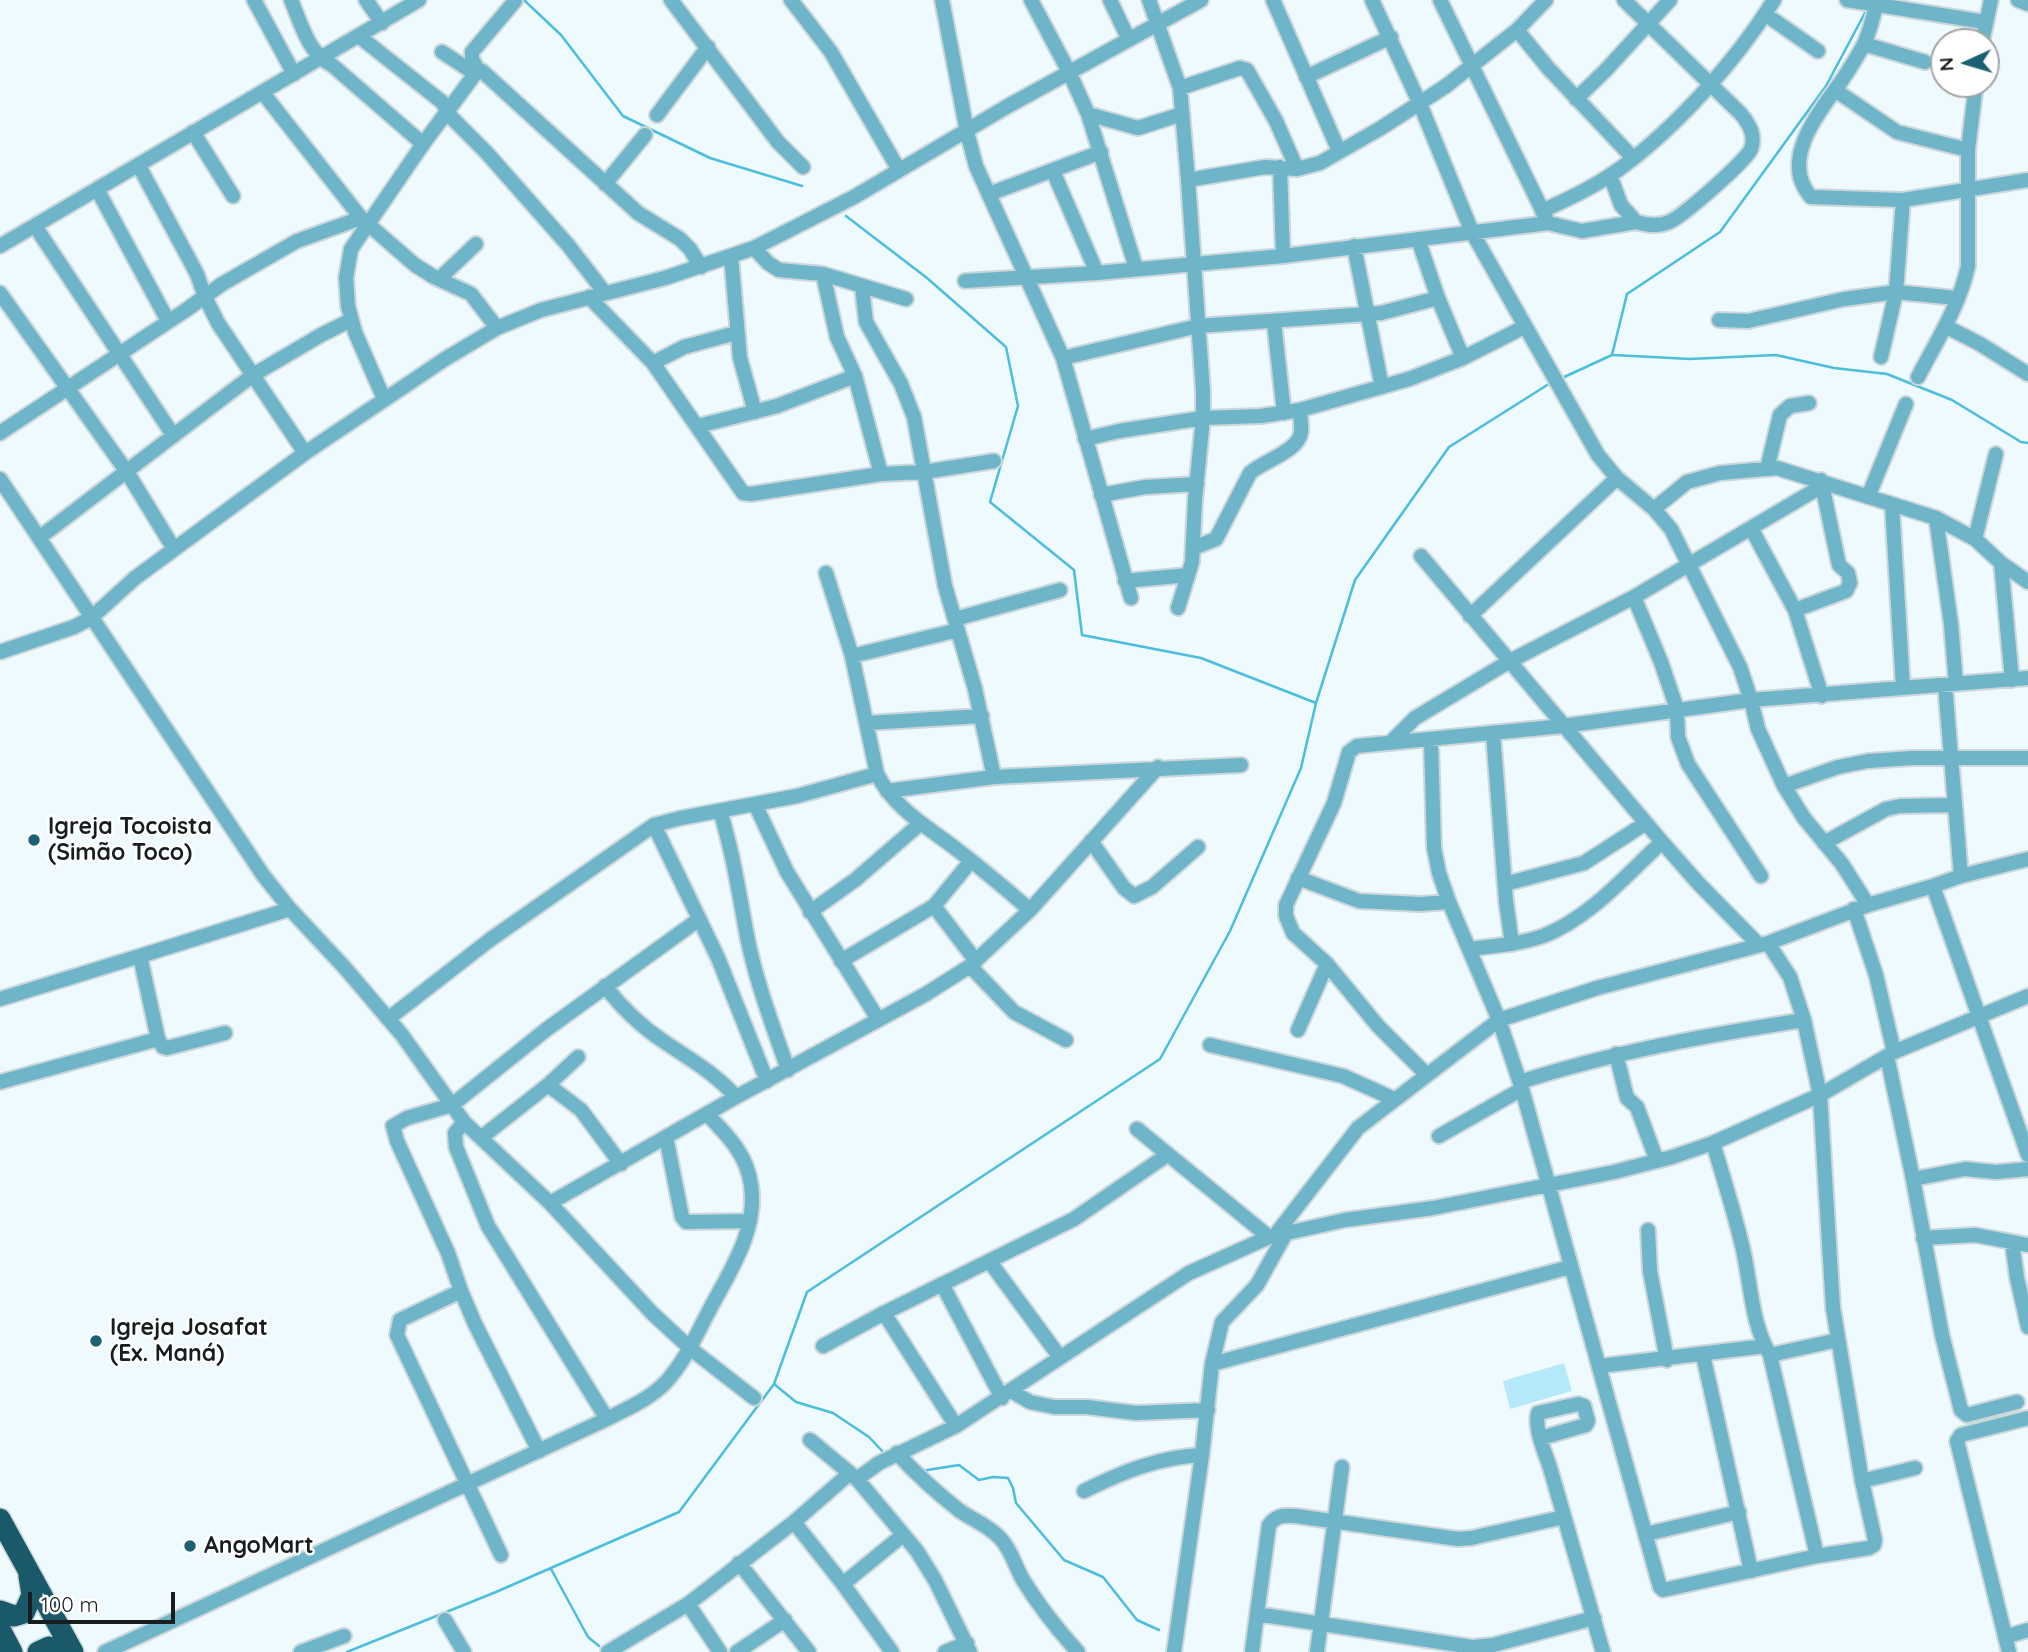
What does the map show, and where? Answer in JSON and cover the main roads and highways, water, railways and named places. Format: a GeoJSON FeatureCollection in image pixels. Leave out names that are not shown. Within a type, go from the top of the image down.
{"type":"FeatureCollection","features":[{"type":"Feature","properties":{"kind":"highway"},"geometry":{"type":"LineString","coordinates":[[0,1519],[74,1652]]}},
{"type":"Feature","properties":{"kind":"highway"},"geometry":{"type":"LineString","coordinates":[[0,1611],[14,1616],[24,1613],[32,1595],[27,1567]]}},
{"type":"Feature","properties":{"kind":"highway"},"geometry":{"type":"LineString","coordinates":[[0,1629],[12,1652]]}},
{"type":"Feature","properties":{"kind":"highway"},"geometry":{"type":"LineString","coordinates":[[38,1652],[48,1647],[66,1652]]}},
{"type":"Feature","properties":{"kind":"waterway"},"geometry":{"type":"LineString","coordinates":[[524,0],[561,35],[623,116],[710,158],[802,186]]}},
{"type":"Feature","properties":{"kind":"waterway"},"geometry":{"type":"LineString","coordinates":[[1562,378],[1612,355],[1627,294],[1720,232],[1826,86],[1867,9]]}},
{"type":"Feature","properties":{"kind":"waterway"},"geometry":{"type":"LineString","coordinates":[[846,216],[927,278],[1006,347],[1018,406],[990,502],[1074,570],[1082,635],[1201,658],[1316,703],[1355,580],[1449,447],[1552,382]]}},
{"type":"Feature","properties":{"kind":"waterway"},"geometry":{"type":"LineString","coordinates":[[1613,355],[1690,359],[1776,355],[1834,368],[1887,374],[1952,400],[2021,442],[2028,443]]}},
{"type":"Feature","properties":{"kind":"waterway"},"geometry":{"type":"LineString","coordinates":[[347,1652],[496,1592],[679,1512],[774,1384],[807,1292],[1160,1059],[1230,931],[1301,768],[1316,703]]}},
{"type":"Feature","properties":{"kind":"waterway"},"geometry":{"type":"LineString","coordinates":[[774,1384],[796,1402],[833,1413],[869,1437],[885,1454]]}},
{"type":"Feature","properties":{"kind":"waterway"},"geometry":{"type":"LineString","coordinates":[[921,1471],[959,1465],[979,1480],[1008,1478],[1016,1503],[1064,1560],[1103,1577],[1137,1620],[1159,1630]]}},
{"type":"Feature","properties":{"kind":"waterway"},"geometry":{"type":"LineString","coordinates":[[551,1569],[588,1637],[599,1646]]}},
{"type":"Feature","properties":{"kind":"place","name":"Igreja Tocoista (Simão Toco)"},"geometry":{"type":"Point","coordinates":[34,840]}},
{"type":"Feature","properties":{"kind":"place","name":"Igreja Josafat (Ex. Maná)"},"geometry":{"type":"Point","coordinates":[96,1341]}},
{"type":"Feature","properties":{"kind":"place","name":"AngoMart"},"geometry":{"type":"Point","coordinates":[190,1546]}}]}
